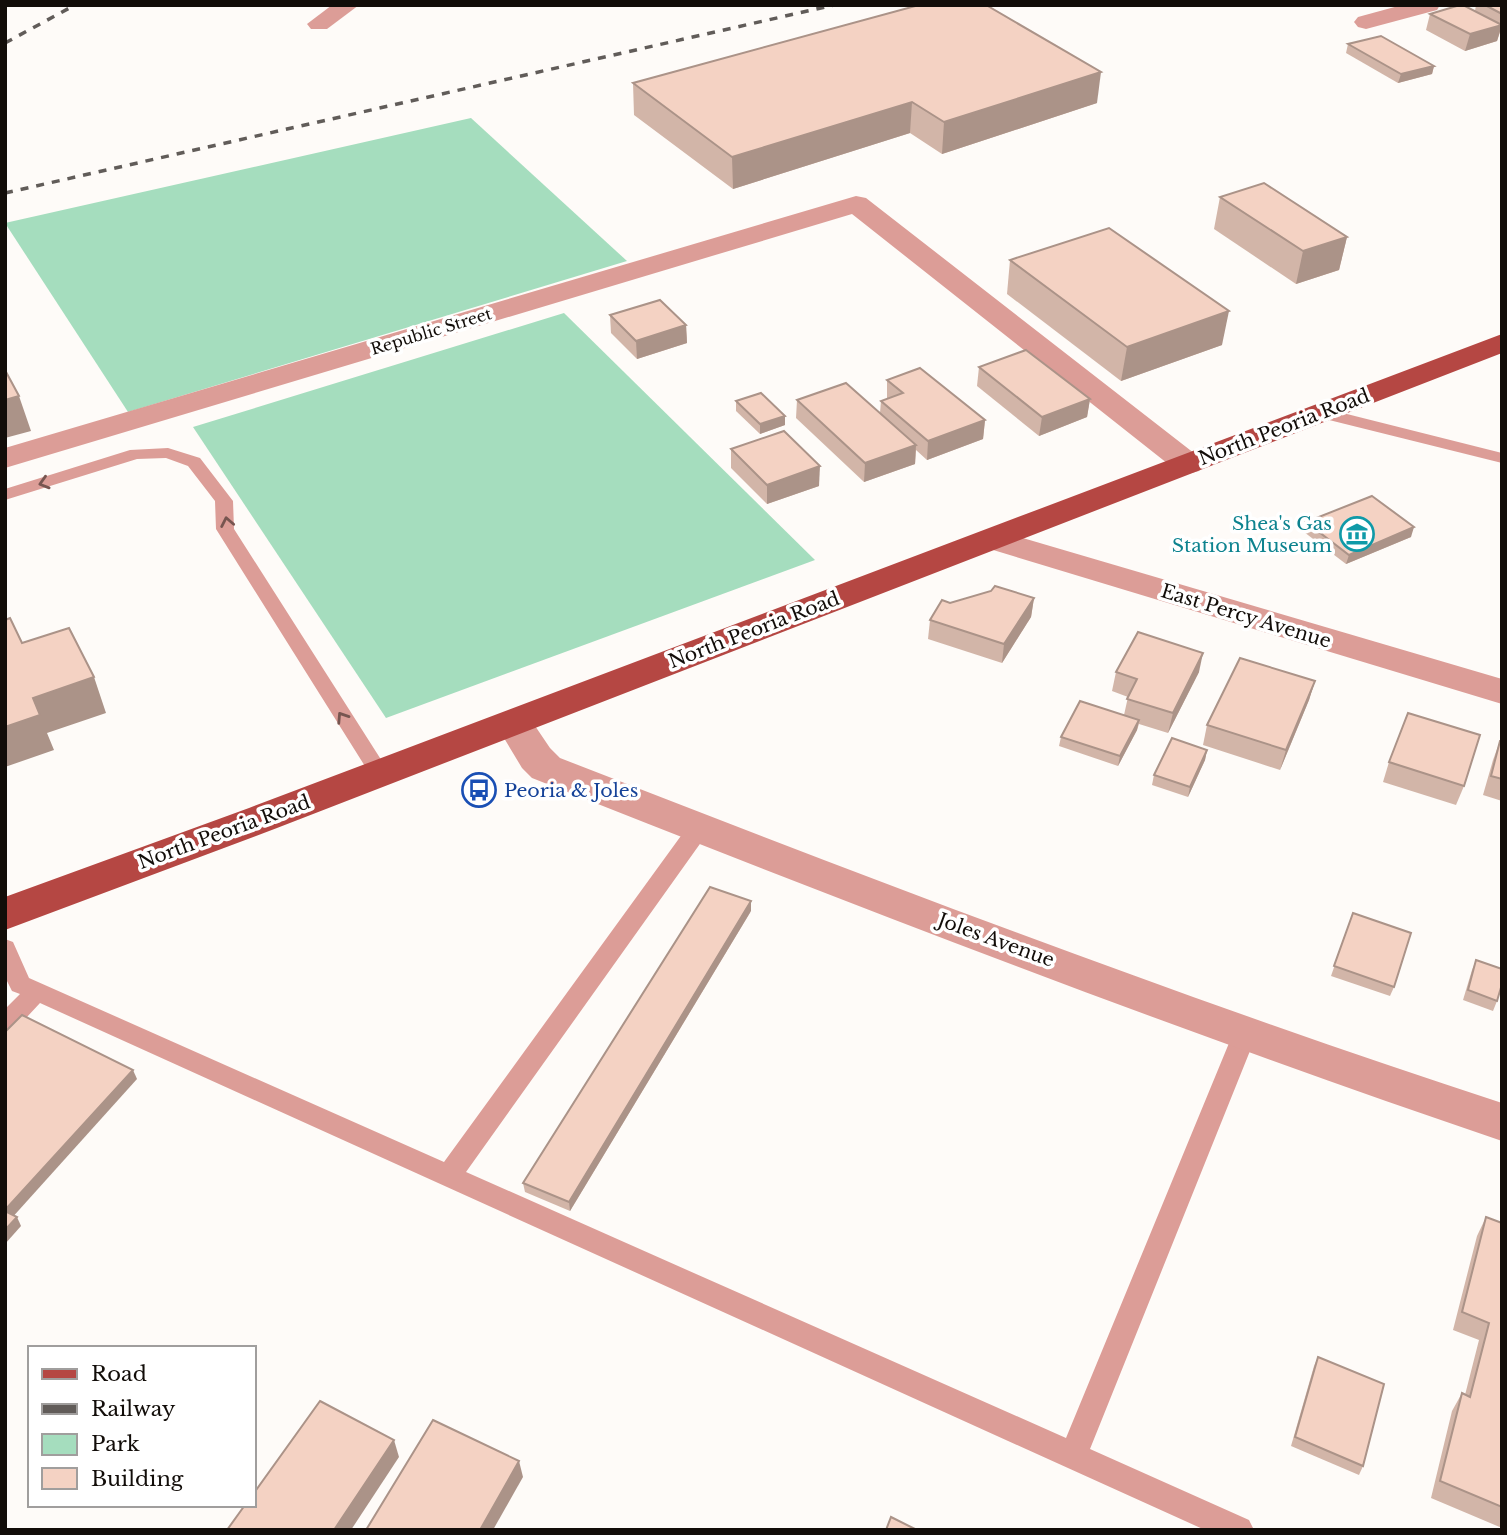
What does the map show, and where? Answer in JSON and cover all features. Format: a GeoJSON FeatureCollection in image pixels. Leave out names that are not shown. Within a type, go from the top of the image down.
{"type":"FeatureCollection","features":[{"type":"Feature","properties":{"kind":"main road","name":"North Peoria Road"},"geometry":{"type":"LineString","coordinates":[[5,914],[514,723],[1502,343]]}},
{"type":"Feature","properties":{"kind":"street"},"geometry":{"type":"LineString","coordinates":[[319,24],[348,5]]}},
{"type":"Feature","properties":{"kind":"street"},"geometry":{"type":"LineString","coordinates":[[1366,22],[1429,5]]}},
{"type":"Feature","properties":{"kind":"street","name":"Republic Street"},"geometry":{"type":"LineString","coordinates":[[5,458],[856,204],[1188,464]]}},
{"type":"Feature","properties":{"kind":"street","name":"East Percy Avenue"},"geometry":{"type":"LineString","coordinates":[[992,539],[1502,692]]}},
{"type":"Feature","properties":{"kind":"street","name":"Joles Avenue"},"geometry":{"type":"LineString","coordinates":[[514,723],[536,758],[546,768],[878,898],[1406,1090],[1502,1122]]}},
{"type":"Feature","properties":{"kind":"lane"},"geometry":{"type":"LineString","coordinates":[[1323,413],[1502,458]]}},
{"type":"Feature","properties":{"kind":"lane"},"geometry":{"type":"LineString","coordinates":[[5,495],[136,454],[168,453],[194,462],[224,501],[225,529],[380,774]]}},
{"type":"Feature","properties":{"kind":"lane"},"geometry":{"type":"LineString","coordinates":[[449,1175],[699,828]]}},
{"type":"Feature","properties":{"kind":"lane"},"geometry":{"type":"LineString","coordinates":[[5,948],[20,984],[1239,1530]]}},
{"type":"Feature","properties":{"kind":"lane"},"geometry":{"type":"LineString","coordinates":[[5,1025],[37,992]]}},
{"type":"Feature","properties":{"kind":"lane"},"geometry":{"type":"LineString","coordinates":[[1073,1456],[1246,1031]]}},
{"type":"Feature","properties":{"kind":"green space"},"geometry":{"type":"Polygon","coordinates":[[[471,118],[627,261],[128,412],[5,223],[471,118]]]}},
{"type":"Feature","properties":{"kind":"green space"},"geometry":{"type":"Polygon","coordinates":[[[564,313],[815,560],[386,718],[193,427],[564,313]]]}},
{"type":"Feature","properties":{"kind":"building"},"geometry":{"type":"Polygon","coordinates":[[[919,5],[986,5],[1101,72],[944,122],[912,102],[732,157],[633,83],[919,5]]]}},
{"type":"Feature","properties":{"kind":"building"},"geometry":{"type":"Polygon","coordinates":[[[1460,5],[1502,25],[1470,34],[1430,14],[1460,5]]]}},
{"type":"Feature","properties":{"kind":"building"},"geometry":{"type":"Polygon","coordinates":[[[1485,5],[1502,5],[1502,14],[1485,5]]]}},
{"type":"Feature","properties":{"kind":"building"},"geometry":{"type":"Polygon","coordinates":[[[1381,36],[1434,66],[1401,74],[1348,44],[1381,36]]]}},
{"type":"Feature","properties":{"kind":"building"},"geometry":{"type":"Polygon","coordinates":[[[1264,183],[1347,237],[1303,251],[1220,197],[1264,183]]]}},
{"type":"Feature","properties":{"kind":"building"},"geometry":{"type":"Polygon","coordinates":[[[1109,228],[1229,311],[1127,347],[1010,260],[1109,228]]]}},
{"type":"Feature","properties":{"kind":"building"},"geometry":{"type":"Polygon","coordinates":[[[660,300],[686,325],[636,341],[610,315],[660,300]]]}},
{"type":"Feature","properties":{"kind":"building"},"geometry":{"type":"Polygon","coordinates":[[[1026,350],[1090,399],[1042,417],[979,367],[1026,350]]]}},
{"type":"Feature","properties":{"kind":"building"},"geometry":{"type":"Polygon","coordinates":[[[920,368],[985,420],[928,441],[881,401],[903,393],[887,380],[920,368]]]}},
{"type":"Feature","properties":{"kind":"building"},"geometry":{"type":"Polygon","coordinates":[[[5,370],[19,396],[5,400],[5,370]]]}},
{"type":"Feature","properties":{"kind":"building"},"geometry":{"type":"Polygon","coordinates":[[[846,383],[916,445],[865,463],[797,400],[846,383]]]}},
{"type":"Feature","properties":{"kind":"building"},"geometry":{"type":"Polygon","coordinates":[[[761,393],[785,416],[760,424],[736,401],[761,393]]]}},
{"type":"Feature","properties":{"kind":"building"},"geometry":{"type":"Polygon","coordinates":[[[784,431],[820,466],[767,485],[731,449],[784,431]]]}},
{"type":"Feature","properties":{"kind":"building"},"geometry":{"type":"Polygon","coordinates":[[[1372,496],[1414,527],[1349,555],[1306,522],[1372,496]]]}},
{"type":"Feature","properties":{"kind":"building"},"geometry":{"type":"Polygon","coordinates":[[[995,586],[1034,598],[1004,644],[930,620],[942,600],[950,603],[991,591],[995,586]]]}},
{"type":"Feature","properties":{"kind":"building"},"geometry":{"type":"Polygon","coordinates":[[[10,618],[22,643],[69,628],[94,677],[33,698],[40,715],[5,727],[5,620],[10,618]]]}},
{"type":"Feature","properties":{"kind":"building"},"geometry":{"type":"Polygon","coordinates":[[[1138,632],[1203,653],[1173,713],[1127,699],[1137,679],[1116,672],[1138,632]]]}},
{"type":"Feature","properties":{"kind":"building"},"geometry":{"type":"Polygon","coordinates":[[[1240,658],[1315,681],[1286,750],[1207,725],[1240,658]]]}},
{"type":"Feature","properties":{"kind":"building"},"geometry":{"type":"Polygon","coordinates":[[[1080,701],[1139,720],[1120,756],[1061,737],[1080,701]]]}},
{"type":"Feature","properties":{"kind":"building"},"geometry":{"type":"Polygon","coordinates":[[[1408,713],[1480,735],[1464,786],[1389,762],[1408,713]]]}},
{"type":"Feature","properties":{"kind":"building"},"geometry":{"type":"Polygon","coordinates":[[[1172,738],[1207,750],[1190,787],[1154,775],[1172,738]]]}},
{"type":"Feature","properties":{"kind":"building"},"geometry":{"type":"Polygon","coordinates":[[[1502,741],[1502,779],[1491,776],[1502,741]]]}},
{"type":"Feature","properties":{"kind":"building"},"geometry":{"type":"Polygon","coordinates":[[[710,887],[751,901],[569,1202],[523,1183],[710,887]]]}},
{"type":"Feature","properties":{"kind":"building"},"geometry":{"type":"Polygon","coordinates":[[[1353,913],[1411,933],[1394,987],[1334,966],[1353,913]]]}},
{"type":"Feature","properties":{"kind":"building"},"geometry":{"type":"Polygon","coordinates":[[[1476,960],[1502,969],[1502,984],[1497,1001],[1468,990],[1476,960]]]}},
{"type":"Feature","properties":{"kind":"building"},"geometry":{"type":"Polygon","coordinates":[[[22,1015],[133,1070],[5,1210],[5,1032],[22,1015]]]}},
{"type":"Feature","properties":{"kind":"building"},"geometry":{"type":"Polygon","coordinates":[[[5,1211],[17,1217],[5,1230],[5,1211]]]}},
{"type":"Feature","properties":{"kind":"building"},"geometry":{"type":"Polygon","coordinates":[[[1486,1217],[1502,1223],[1502,1507],[1440,1481],[1462,1393],[1470,1397],[1489,1323],[1462,1312],[1486,1217]]]}},
{"type":"Feature","properties":{"kind":"building"},"geometry":{"type":"Polygon","coordinates":[[[1318,1357],[1384,1384],[1363,1466],[1295,1437],[1318,1357]]]}},
{"type":"Feature","properties":{"kind":"building"},"geometry":{"type":"Polygon","coordinates":[[[320,1401],[394,1440],[334,1530],[227,1530],[244,1507],[256,1507],[256,1490],[320,1401]]]}},
{"type":"Feature","properties":{"kind":"building"},"geometry":{"type":"Polygon","coordinates":[[[433,1420],[519,1461],[480,1530],[366,1530],[433,1420]]]}},
{"type":"Feature","properties":{"kind":"building"},"geometry":{"type":"Polygon","coordinates":[[[891,1517],[917,1530],[886,1530],[891,1517]]]}},
{"type":"Feature","properties":{"kind":"railway"},"geometry":{"type":"LineString","coordinates":[[5,43],[75,5]]}},
{"type":"Feature","properties":{"kind":"railway"},"geometry":{"type":"LineString","coordinates":[[5,193],[834,5]]}},
{"type":"Feature","properties":{"kind":"place","name":"Shea's Gas Station Museum"},"geometry":{"type":"Point","coordinates":[1357,534]}},
{"type":"Feature","properties":{"kind":"place","name":"Peoria & Joles"},"geometry":{"type":"Point","coordinates":[479,790]}}]}
